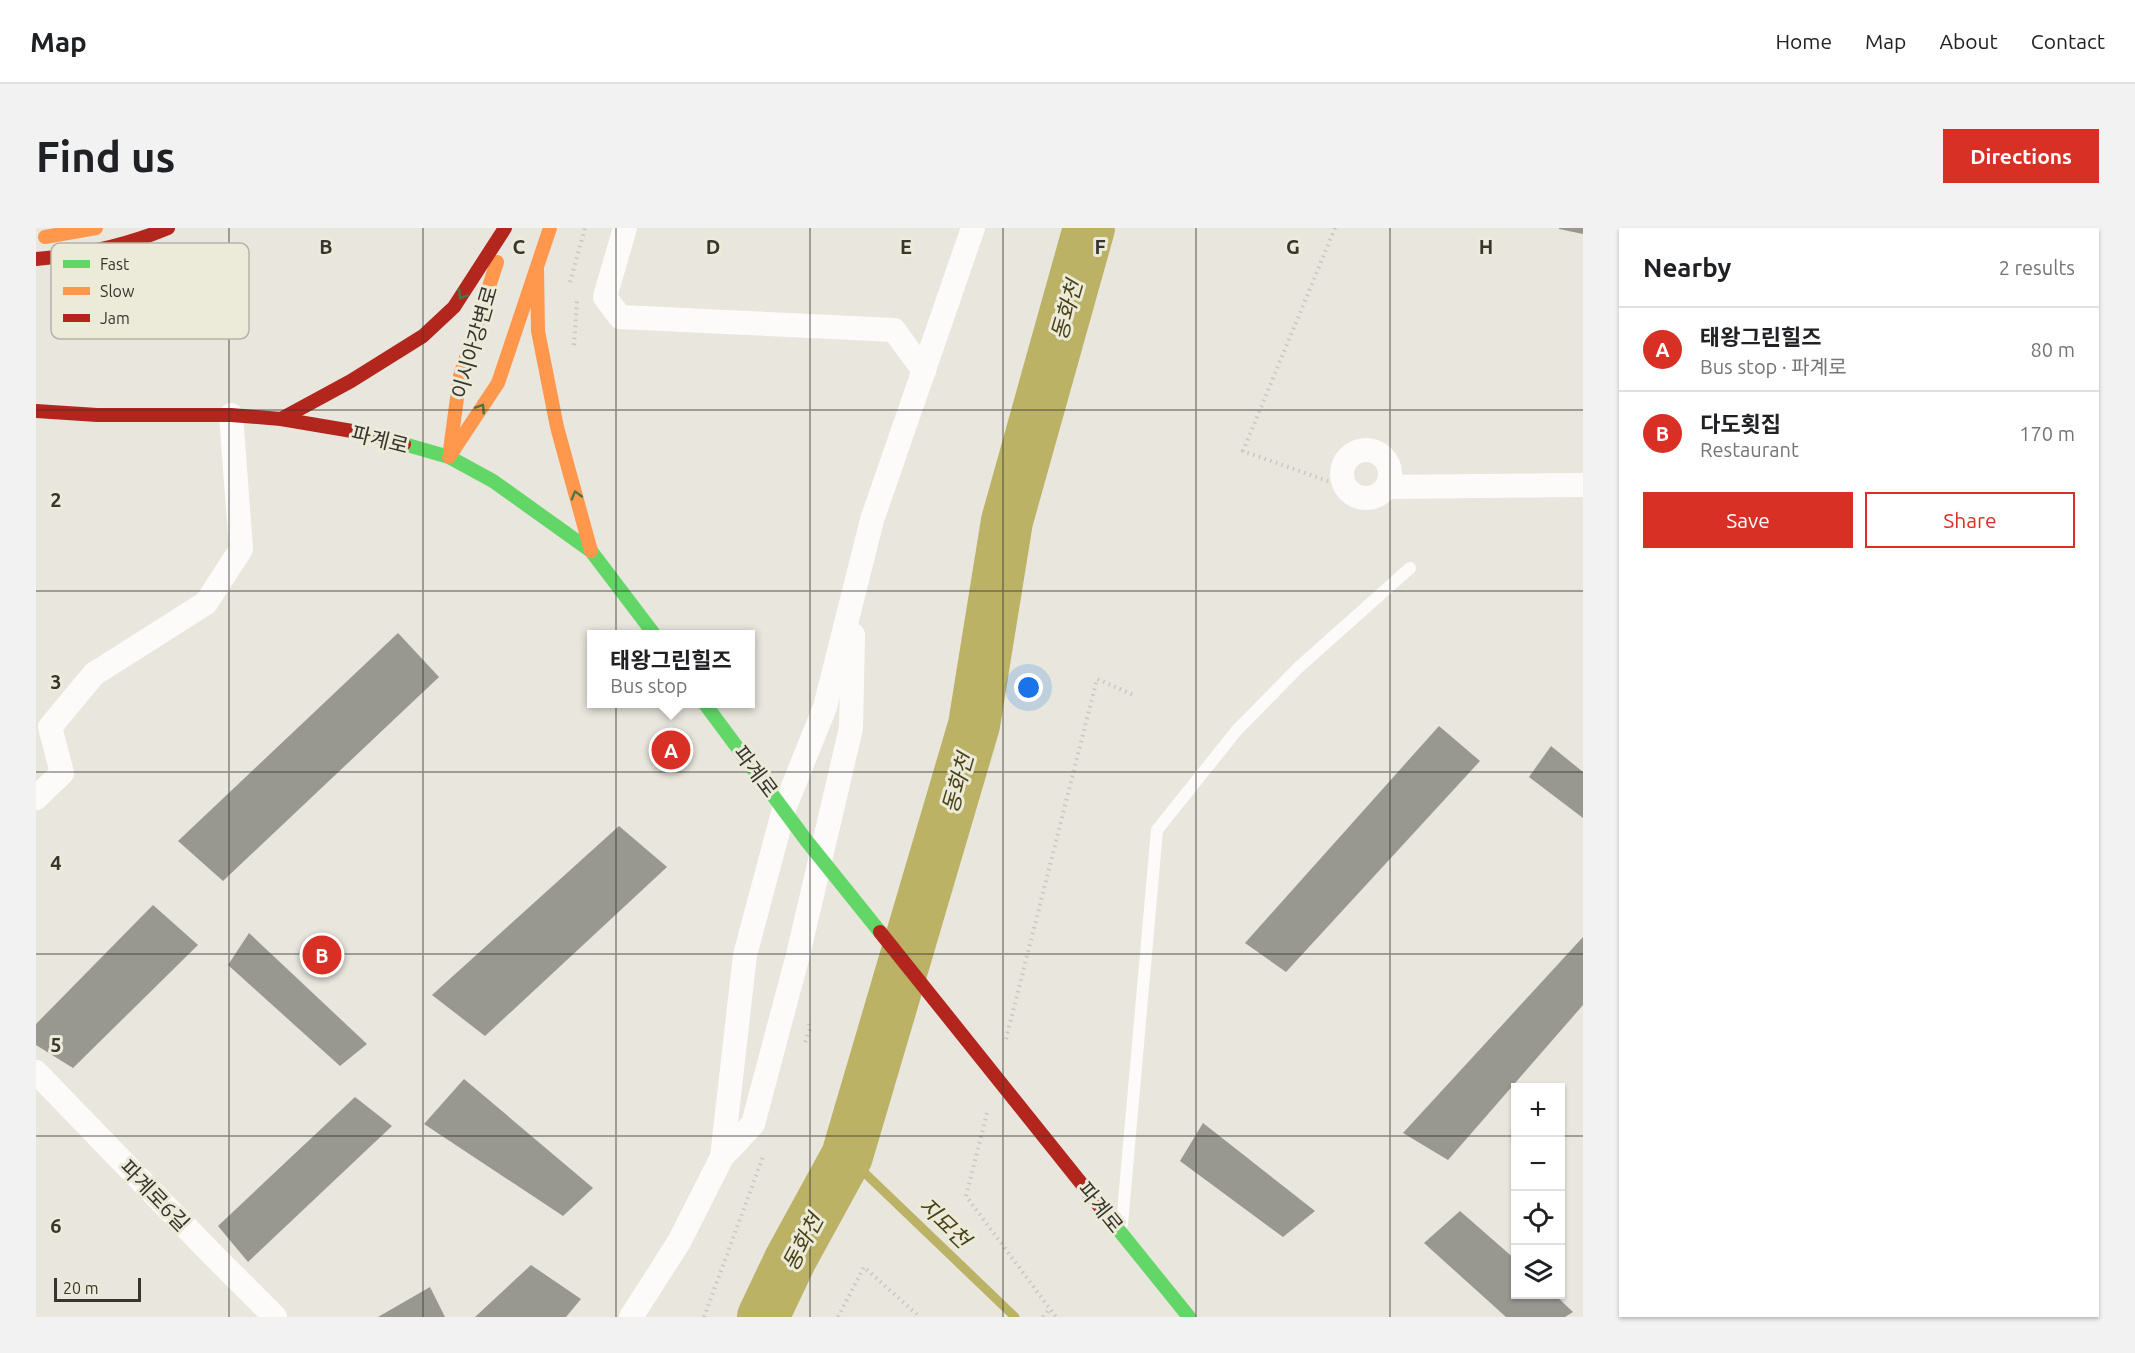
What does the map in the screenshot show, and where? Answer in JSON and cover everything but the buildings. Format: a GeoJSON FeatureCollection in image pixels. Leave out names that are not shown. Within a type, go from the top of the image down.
{"type":"FeatureCollection","features":[{"type":"Feature","properties":{"kind":"main road"},"geometry":{"type":"LineString","coordinates":[[36,238],[96,228]]}},
{"type":"Feature","properties":{"kind":"main road"},"geometry":{"type":"LineString","coordinates":[[129,243],[168,228]]}},
{"type":"Feature","properties":{"kind":"main road"},"geometry":{"type":"LineString","coordinates":[[281,419],[351,381],[423,336],[454,307],[507,228]]}},
{"type":"Feature","properties":{"kind":"main road","name":"이시아강변로"},"geometry":{"type":"LineString","coordinates":[[449,457],[460,376],[507,228]]}},
{"type":"Feature","properties":{"kind":"main road","name":"이시아강변로"},"geometry":{"type":"LineString","coordinates":[[449,457],[498,383],[550,228]]}},
{"type":"Feature","properties":{"kind":"main road"},"geometry":{"type":"LineString","coordinates":[[36,259],[51,257]]}},
{"type":"Feature","properties":{"kind":"main road"},"geometry":{"type":"LineString","coordinates":[[537,269],[538,331],[556,427],[591,551]]}},
{"type":"Feature","properties":{"kind":"main road","name":"파계로"},"geometry":{"type":"LineString","coordinates":[[36,411],[96,415],[231,415],[281,419],[364,433],[449,457],[493,481],[591,551],[651,630]]}},
{"type":"Feature","properties":{"kind":"main road","name":"파계로"},"geometry":{"type":"LineString","coordinates":[[708,708],[806,840],[1189,1317]]}},
{"type":"Feature","properties":{"kind":"street"},"geometry":{"type":"LineString","coordinates":[[625,228],[605,297],[620,317],[894,330],[924,371]]}},
{"type":"Feature","properties":{"kind":"street"},"geometry":{"type":"LineString","coordinates":[[722,1157],[745,955],[784,809],[825,708],[872,520],[973,228]]}},
{"type":"Feature","properties":{"kind":"street"},"geometry":{"type":"LineString","coordinates":[[36,798],[62,773],[50,727],[94,674],[206,603],[241,549],[231,415]]}},
{"type":"Feature","properties":{"kind":"street"},"geometry":{"type":"LineString","coordinates":[[1363,450],[1378,453],[1384,458],[1390,471],[1387,487],[1382,493],[1366,499],[1358,497],[1345,487],[1341,479],[1344,463],[1348,457],[1363,450]]}},
{"type":"Feature","properties":{"kind":"street"},"geometry":{"type":"LineString","coordinates":[[1387,487],[1583,485]]}},
{"type":"Feature","properties":{"kind":"street"},"geometry":{"type":"LineString","coordinates":[[631,1317],[679,1242],[722,1157],[753,1124],[798,955],[851,728],[854,589]]}},
{"type":"Feature","properties":{"kind":"street","name":"파계로6길"},"geometry":{"type":"LineString","coordinates":[[36,1072],[275,1317]]}},
{"type":"Feature","properties":{"kind":"lane"},"geometry":{"type":"LineString","coordinates":[[1121,1232],[1157,830],[1237,730],[1299,667],[1410,568]]}},
{"type":"Feature","properties":{"kind":"path"},"geometry":{"type":"LineString","coordinates":[[1335,228],[1243,452],[1345,487]]}},
{"type":"Feature","properties":{"kind":"path"},"geometry":{"type":"LineString","coordinates":[[574,346],[577,300]]}},
{"type":"Feature","properties":{"kind":"path"},"geometry":{"type":"LineString","coordinates":[[1004,1046],[1097,679],[1136,696]]}},
{"type":"Feature","properties":{"kind":"path"},"geometry":{"type":"LineString","coordinates":[[989,1104],[966,1196],[1056,1317]]}},
{"type":"Feature","properties":{"kind":"path"},"geometry":{"type":"LineString","coordinates":[[838,1317],[864,1267],[920,1317]]}},
{"type":"Feature","properties":{"kind":"path"},"geometry":{"type":"LineString","coordinates":[[1043,1317],[1049,1310]]}},
{"type":"Feature","properties":{"kind":"waterway","name":"동화천"},"geometry":{"type":"LineString","coordinates":[[763,1317],[790,1260],[847,1156],[974,725],[1007,521],[1089,228]]}},
{"type":"Feature","properties":{"kind":"waterway","name":"지묘천"},"geometry":{"type":"LineString","coordinates":[[847,1156],[1015,1317]]}},
{"type":"Feature","properties":{"kind":"traffic: fast"},"geometry":{"type":"LineString","coordinates":[[404,444],[449,457],[493,481],[591,551],[651,630]]}},
{"type":"Feature","properties":{"kind":"traffic: fast"},"geometry":{"type":"LineString","coordinates":[[708,708],[806,840],[880,932]]}},
{"type":"Feature","properties":{"kind":"traffic: fast"},"geometry":{"type":"LineString","coordinates":[[1105,1213],[1189,1317]]}},
{"type":"Feature","properties":{"kind":"traffic: slow"},"geometry":{"type":"LineString","coordinates":[[45,237],[96,228]]}},
{"type":"Feature","properties":{"kind":"traffic: slow"},"geometry":{"type":"LineString","coordinates":[[449,457],[498,383],[550,228]]}},
{"type":"Feature","properties":{"kind":"traffic: slow"},"geometry":{"type":"LineString","coordinates":[[450,450],[460,376],[497,262]]}},
{"type":"Feature","properties":{"kind":"traffic: slow"},"geometry":{"type":"LineString","coordinates":[[537,269],[538,331],[557,427],[591,551]]}},
{"type":"Feature","properties":{"kind":"traffic: jam"},"geometry":{"type":"LineString","coordinates":[[125,243],[168,228]]}},
{"type":"Feature","properties":{"kind":"traffic: jam"},"geometry":{"type":"LineString","coordinates":[[281,419],[351,381],[423,336],[454,307],[505,228]]}},
{"type":"Feature","properties":{"kind":"traffic: jam"},"geometry":{"type":"LineString","coordinates":[[36,259],[51,257]]}},
{"type":"Feature","properties":{"kind":"traffic: jam"},"geometry":{"type":"LineString","coordinates":[[36,411],[97,415],[231,415],[281,419],[364,433],[404,444]]}},
{"type":"Feature","properties":{"kind":"traffic: jam"},"geometry":{"type":"LineString","coordinates":[[880,932],[1105,1213]]}},
{"type":"Feature","properties":{"kind":"place","name":"태왕그린힐즈"},"geometry":{"type":"Point","coordinates":[671,750]}},
{"type":"Feature","properties":{"kind":"place","name":"다도횟집"},"geometry":{"type":"Point","coordinates":[322,955]}}]}
